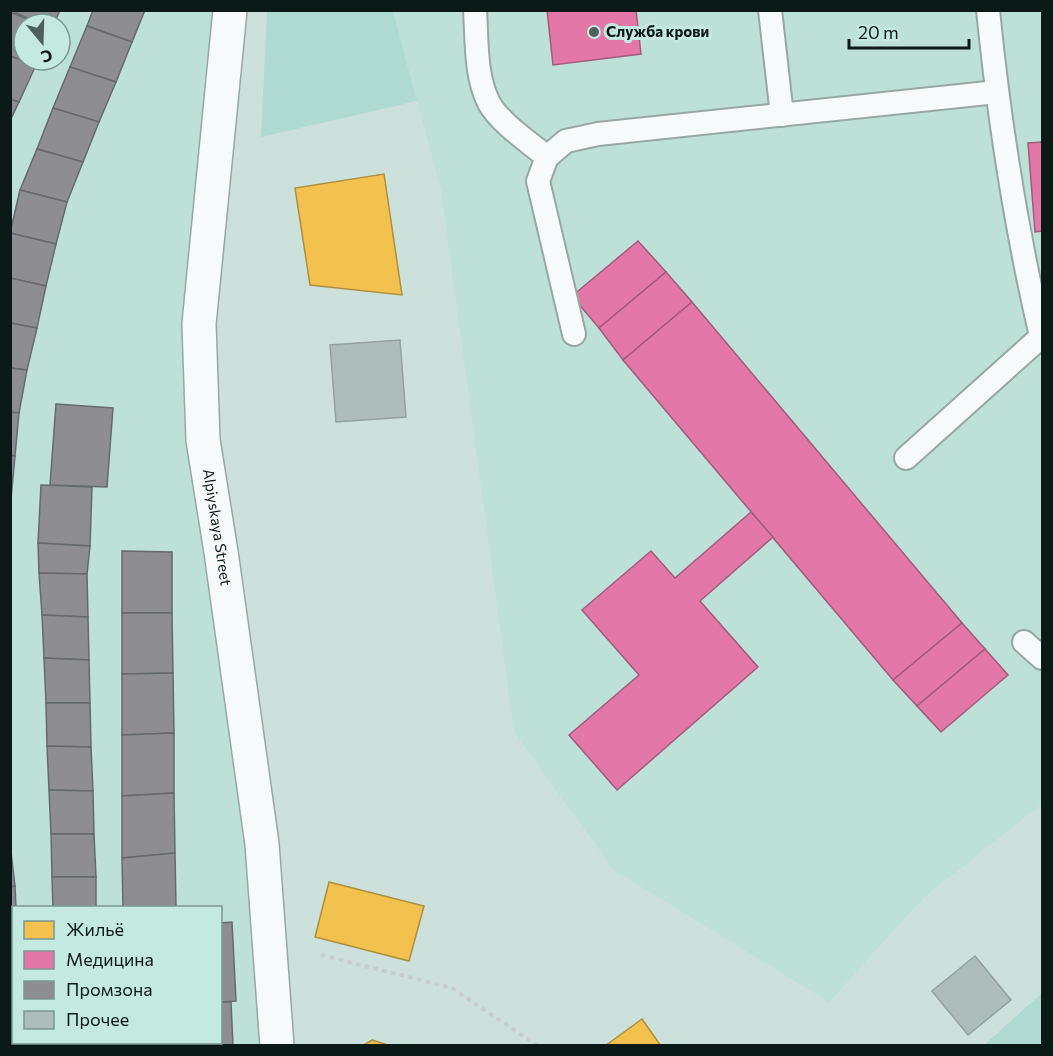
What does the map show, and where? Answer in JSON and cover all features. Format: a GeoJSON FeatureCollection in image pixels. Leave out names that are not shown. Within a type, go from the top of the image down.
{"type":"FeatureCollection","features":[{"type":"Feature","properties":{"kind":"street","name":"Alpiyskaya Street"},"geometry":{"type":"LineString","coordinates":[[230,10],[199,324],[203,440],[222,552],[262,844],[277,1046]]}},
{"type":"Feature","properties":{"kind":"lane"},"geometry":{"type":"LineString","coordinates":[[475,10],[481,76],[489,103],[502,119],[547,157]]}},
{"type":"Feature","properties":{"kind":"lane"},"geometry":{"type":"LineString","coordinates":[[770,10],[782,115]]}},
{"type":"Feature","properties":{"kind":"lane"},"geometry":{"type":"LineString","coordinates":[[906,458],[1042,336],[1027,278],[997,92],[988,10]]}},
{"type":"Feature","properties":{"kind":"lane"},"geometry":{"type":"LineString","coordinates":[[574,334],[538,181],[547,157],[566,141],[598,134],[997,92]]}},
{"type":"Feature","properties":{"kind":"lane"},"geometry":{"type":"LineString","coordinates":[[1024,642],[1042,658]]}},
{"type":"Feature","properties":{"kind":"path"},"geometry":{"type":"LineString","coordinates":[[321,955],[452,988],[538,1046]]}},
{"type":"Feature","properties":{"kind":"shaded area"},"geometry":{"type":"Polygon","coordinates":[[[10,11],[235,11],[199,358],[285,1045],[11,1045],[10,11]]]}},
{"type":"Feature","properties":{"kind":"shaded area"},"geometry":{"type":"Polygon","coordinates":[[[267,11],[393,11],[417,101],[261,137],[267,11]]]}},
{"type":"Feature","properties":{"kind":"shaded area"},"geometry":{"type":"Polygon","coordinates":[[[393,11],[1042,11],[1042,804],[924,897],[829,1002],[614,870],[514,732],[441,190],[393,11]]]}},
{"type":"Feature","properties":{"kind":"shaded area"},"geometry":{"type":"Polygon","coordinates":[[[1042,993],[1042,1045],[984,1045],[1042,993]]]}},
{"type":"Feature","properties":{"kind":"building: Жильё"},"geometry":{"type":"Polygon","coordinates":[[[384,174],[402,295],[310,285],[295,188],[384,174]]]}},
{"type":"Feature","properties":{"kind":"building: Жильё"},"geometry":{"type":"Polygon","coordinates":[[[329,882],[424,906],[409,961],[315,937],[329,882]]]}},
{"type":"Feature","properties":{"kind":"building: Жильё"},"geometry":{"type":"Polygon","coordinates":[[[642,1019],[661,1046],[605,1046],[642,1019]]]}},
{"type":"Feature","properties":{"kind":"building: Жильё"},"geometry":{"type":"Polygon","coordinates":[[[372,1040],[391,1046],[362,1046],[372,1040]]]}},
{"type":"Feature","properties":{"kind":"building: Медицина","name":"Служба крови"},"geometry":{"type":"Polygon","coordinates":[[[547,10],[636,10],[641,54],[553,65],[547,10]]]}},
{"type":"Feature","properties":{"kind":"building: Медицина"},"geometry":{"type":"Polygon","coordinates":[[[1042,142],[1042,231],[1035,232],[1028,143],[1042,142]]]}},
{"type":"Feature","properties":{"kind":"building: Медицина"},"geometry":{"type":"Polygon","coordinates":[[[638,241],[666,272],[599,328],[572,296],[638,241]]]}},
{"type":"Feature","properties":{"kind":"building: Медицина"},"geometry":{"type":"Polygon","coordinates":[[[666,272],[692,302],[623,360],[599,328],[666,272]]]}},
{"type":"Feature","properties":{"kind":"building: Медицина"},"geometry":{"type":"Polygon","coordinates":[[[692,302],[962,623],[893,680],[623,360],[692,302]]]}},
{"type":"Feature","properties":{"kind":"building: Медицина"},"geometry":{"type":"Polygon","coordinates":[[[751,512],[773,537],[700,601],[758,667],[617,790],[569,735],[639,675],[582,610],[651,551],[675,578],[751,512]]]}},
{"type":"Feature","properties":{"kind":"building: Медицина"},"geometry":{"type":"Polygon","coordinates":[[[962,623],[985,649],[917,706],[893,680],[962,623]]]}},
{"type":"Feature","properties":{"kind":"building: Медицина"},"geometry":{"type":"Polygon","coordinates":[[[985,649],[1008,675],[941,732],[917,706],[985,649]]]}},
{"type":"Feature","properties":{"kind":"building: Промзона"},"geometry":{"type":"Polygon","coordinates":[[[10,10],[60,10],[59,12],[14,12],[10,10]]]}},
{"type":"Feature","properties":{"kind":"building: Промзона"},"geometry":{"type":"Polygon","coordinates":[[[93,10],[145,10],[132,42],[87,26],[93,10]]]}},
{"type":"Feature","properties":{"kind":"building: Промзона"},"geometry":{"type":"Polygon","coordinates":[[[10,12],[12,13],[12,57],[10,56],[10,12]]]}},
{"type":"Feature","properties":{"kind":"building: Промзона"},"geometry":{"type":"Polygon","coordinates":[[[87,26],[132,42],[116,82],[72,68],[72,62],[87,26]]]}},
{"type":"Feature","properties":{"kind":"building: Промзона"},"geometry":{"type":"Polygon","coordinates":[[[10,56],[12,57],[12,72],[33,72],[19,102],[10,99],[10,56]]]}},
{"type":"Feature","properties":{"kind":"building: Промзона"},"geometry":{"type":"Polygon","coordinates":[[[72,68],[116,82],[99,122],[53,108],[68,72],[72,72],[72,68]]]}},
{"type":"Feature","properties":{"kind":"building: Промзона"},"geometry":{"type":"Polygon","coordinates":[[[10,99],[19,102],[10,121],[10,99]]]}},
{"type":"Feature","properties":{"kind":"building: Промзона"},"geometry":{"type":"Polygon","coordinates":[[[53,108],[99,122],[83,162],[37,149],[53,108]]]}},
{"type":"Feature","properties":{"kind":"building: Промзона"},"geometry":{"type":"Polygon","coordinates":[[[37,149],[83,162],[67,202],[20,190],[37,149]]]}},
{"type":"Feature","properties":{"kind":"building: Промзона"},"geometry":{"type":"Polygon","coordinates":[[[20,190],[67,202],[56,244],[10,233],[20,190]]]}},
{"type":"Feature","properties":{"kind":"building: Промзона"},"geometry":{"type":"Polygon","coordinates":[[[10,233],[56,244],[46,286],[10,278],[10,233]]]}},
{"type":"Feature","properties":{"kind":"building: Промзона"},"geometry":{"type":"Polygon","coordinates":[[[10,278],[46,286],[37,328],[10,323],[10,278]]]}},
{"type":"Feature","properties":{"kind":"building: Промзона"},"geometry":{"type":"Polygon","coordinates":[[[10,323],[37,328],[27,370],[10,368],[10,323]]]}},
{"type":"Feature","properties":{"kind":"building: Промзона"},"geometry":{"type":"Polygon","coordinates":[[[10,368],[27,370],[19,413],[10,412],[10,368]]]}},
{"type":"Feature","properties":{"kind":"building: Промзона"},"geometry":{"type":"Polygon","coordinates":[[[56,404],[113,408],[107,487],[50,485],[56,404]]]}},
{"type":"Feature","properties":{"kind":"building: Промзона"},"geometry":{"type":"Polygon","coordinates":[[[10,412],[19,413],[15,456],[10,455],[10,412]]]}},
{"type":"Feature","properties":{"kind":"building: Промзона"},"geometry":{"type":"Polygon","coordinates":[[[10,455],[15,456],[11,499],[10,499],[10,455]]]}},
{"type":"Feature","properties":{"kind":"building: Промзона"},"geometry":{"type":"Polygon","coordinates":[[[41,485],[92,487],[90,546],[38,543],[41,485]]]}},
{"type":"Feature","properties":{"kind":"building: Промзона"},"geometry":{"type":"Polygon","coordinates":[[[38,543],[90,546],[87,574],[39,573],[38,543]]]}},
{"type":"Feature","properties":{"kind":"building: Промзона"},"geometry":{"type":"Polygon","coordinates":[[[122,551],[172,552],[172,613],[122,613],[122,551]]]}},
{"type":"Feature","properties":{"kind":"building: Промзона"},"geometry":{"type":"Polygon","coordinates":[[[39,573],[87,574],[88,617],[42,615],[39,573]]]}},
{"type":"Feature","properties":{"kind":"building: Промзона"},"geometry":{"type":"Polygon","coordinates":[[[122,613],[172,613],[173,673],[122,674],[122,613]]]}},
{"type":"Feature","properties":{"kind":"building: Промзона"},"geometry":{"type":"Polygon","coordinates":[[[42,615],[88,617],[89,660],[44,658],[42,615]]]}},
{"type":"Feature","properties":{"kind":"building: Промзона"},"geometry":{"type":"Polygon","coordinates":[[[44,658],[89,660],[90,703],[46,703],[44,658]]]}},
{"type":"Feature","properties":{"kind":"building: Промзона"},"geometry":{"type":"Polygon","coordinates":[[[173,673],[174,733],[122,735],[122,674],[173,673]]]}},
{"type":"Feature","properties":{"kind":"building: Промзона"},"geometry":{"type":"Polygon","coordinates":[[[46,703],[90,703],[91,747],[47,746],[46,703]]]}},
{"type":"Feature","properties":{"kind":"building: Промзона"},"geometry":{"type":"Polygon","coordinates":[[[174,733],[174,793],[122,796],[122,735],[174,733]]]}},
{"type":"Feature","properties":{"kind":"building: Промзона"},"geometry":{"type":"Polygon","coordinates":[[[47,746],[91,747],[93,791],[49,790],[47,746]]]}},
{"type":"Feature","properties":{"kind":"building: Промзона"},"geometry":{"type":"Polygon","coordinates":[[[49,790],[93,791],[94,834],[51,834],[49,790]]]}},
{"type":"Feature","properties":{"kind":"building: Промзона"},"geometry":{"type":"Polygon","coordinates":[[[174,793],[175,853],[122,858],[122,796],[174,793]]]}},
{"type":"Feature","properties":{"kind":"building: Промзона"},"geometry":{"type":"Polygon","coordinates":[[[51,834],[94,834],[96,877],[52,877],[51,834]]]}},
{"type":"Feature","properties":{"kind":"building: Промзона"},"geometry":{"type":"Polygon","coordinates":[[[10,843],[15,886],[10,887],[10,843]]]}},
{"type":"Feature","properties":{"kind":"building: Промзона"},"geometry":{"type":"Polygon","coordinates":[[[175,853],[176,906],[123,906],[122,858],[175,853]]]}},
{"type":"Feature","properties":{"kind":"building: Промзона"},"geometry":{"type":"Polygon","coordinates":[[[52,877],[96,877],[96,906],[53,906],[52,877]]]}},
{"type":"Feature","properties":{"kind":"building: Промзона"},"geometry":{"type":"Polygon","coordinates":[[[15,886],[16,906],[12,906],[12,930],[10,930],[10,887],[15,886]]]}},
{"type":"Feature","properties":{"kind":"building: Промзона"},"geometry":{"type":"Polygon","coordinates":[[[232,922],[236,1001],[222,1002],[222,923],[232,922]]]}},
{"type":"Feature","properties":{"kind":"building: Промзона"},"geometry":{"type":"Polygon","coordinates":[[[222,1002],[231,1002],[233,1046],[139,1046],[139,1044],[222,1044],[222,1002]]]}},
{"type":"Feature","properties":{"kind":"building: Промзона"},"geometry":{"type":"Polygon","coordinates":[[[58,1044],[101,1044],[101,1046],[58,1046],[58,1044]]]}},
{"type":"Feature","properties":{"kind":"building: Прочее"},"geometry":{"type":"Polygon","coordinates":[[[400,340],[406,417],[336,422],[330,345],[400,340]]]}},
{"type":"Feature","properties":{"kind":"building: Прочее"},"geometry":{"type":"Polygon","coordinates":[[[975,956],[1011,1000],[968,1035],[932,991],[975,956]]]}},
{"type":"Feature","properties":{"kind":"place","name":"Служба крови"},"geometry":{"type":"Point","coordinates":[594,32]}}]}
